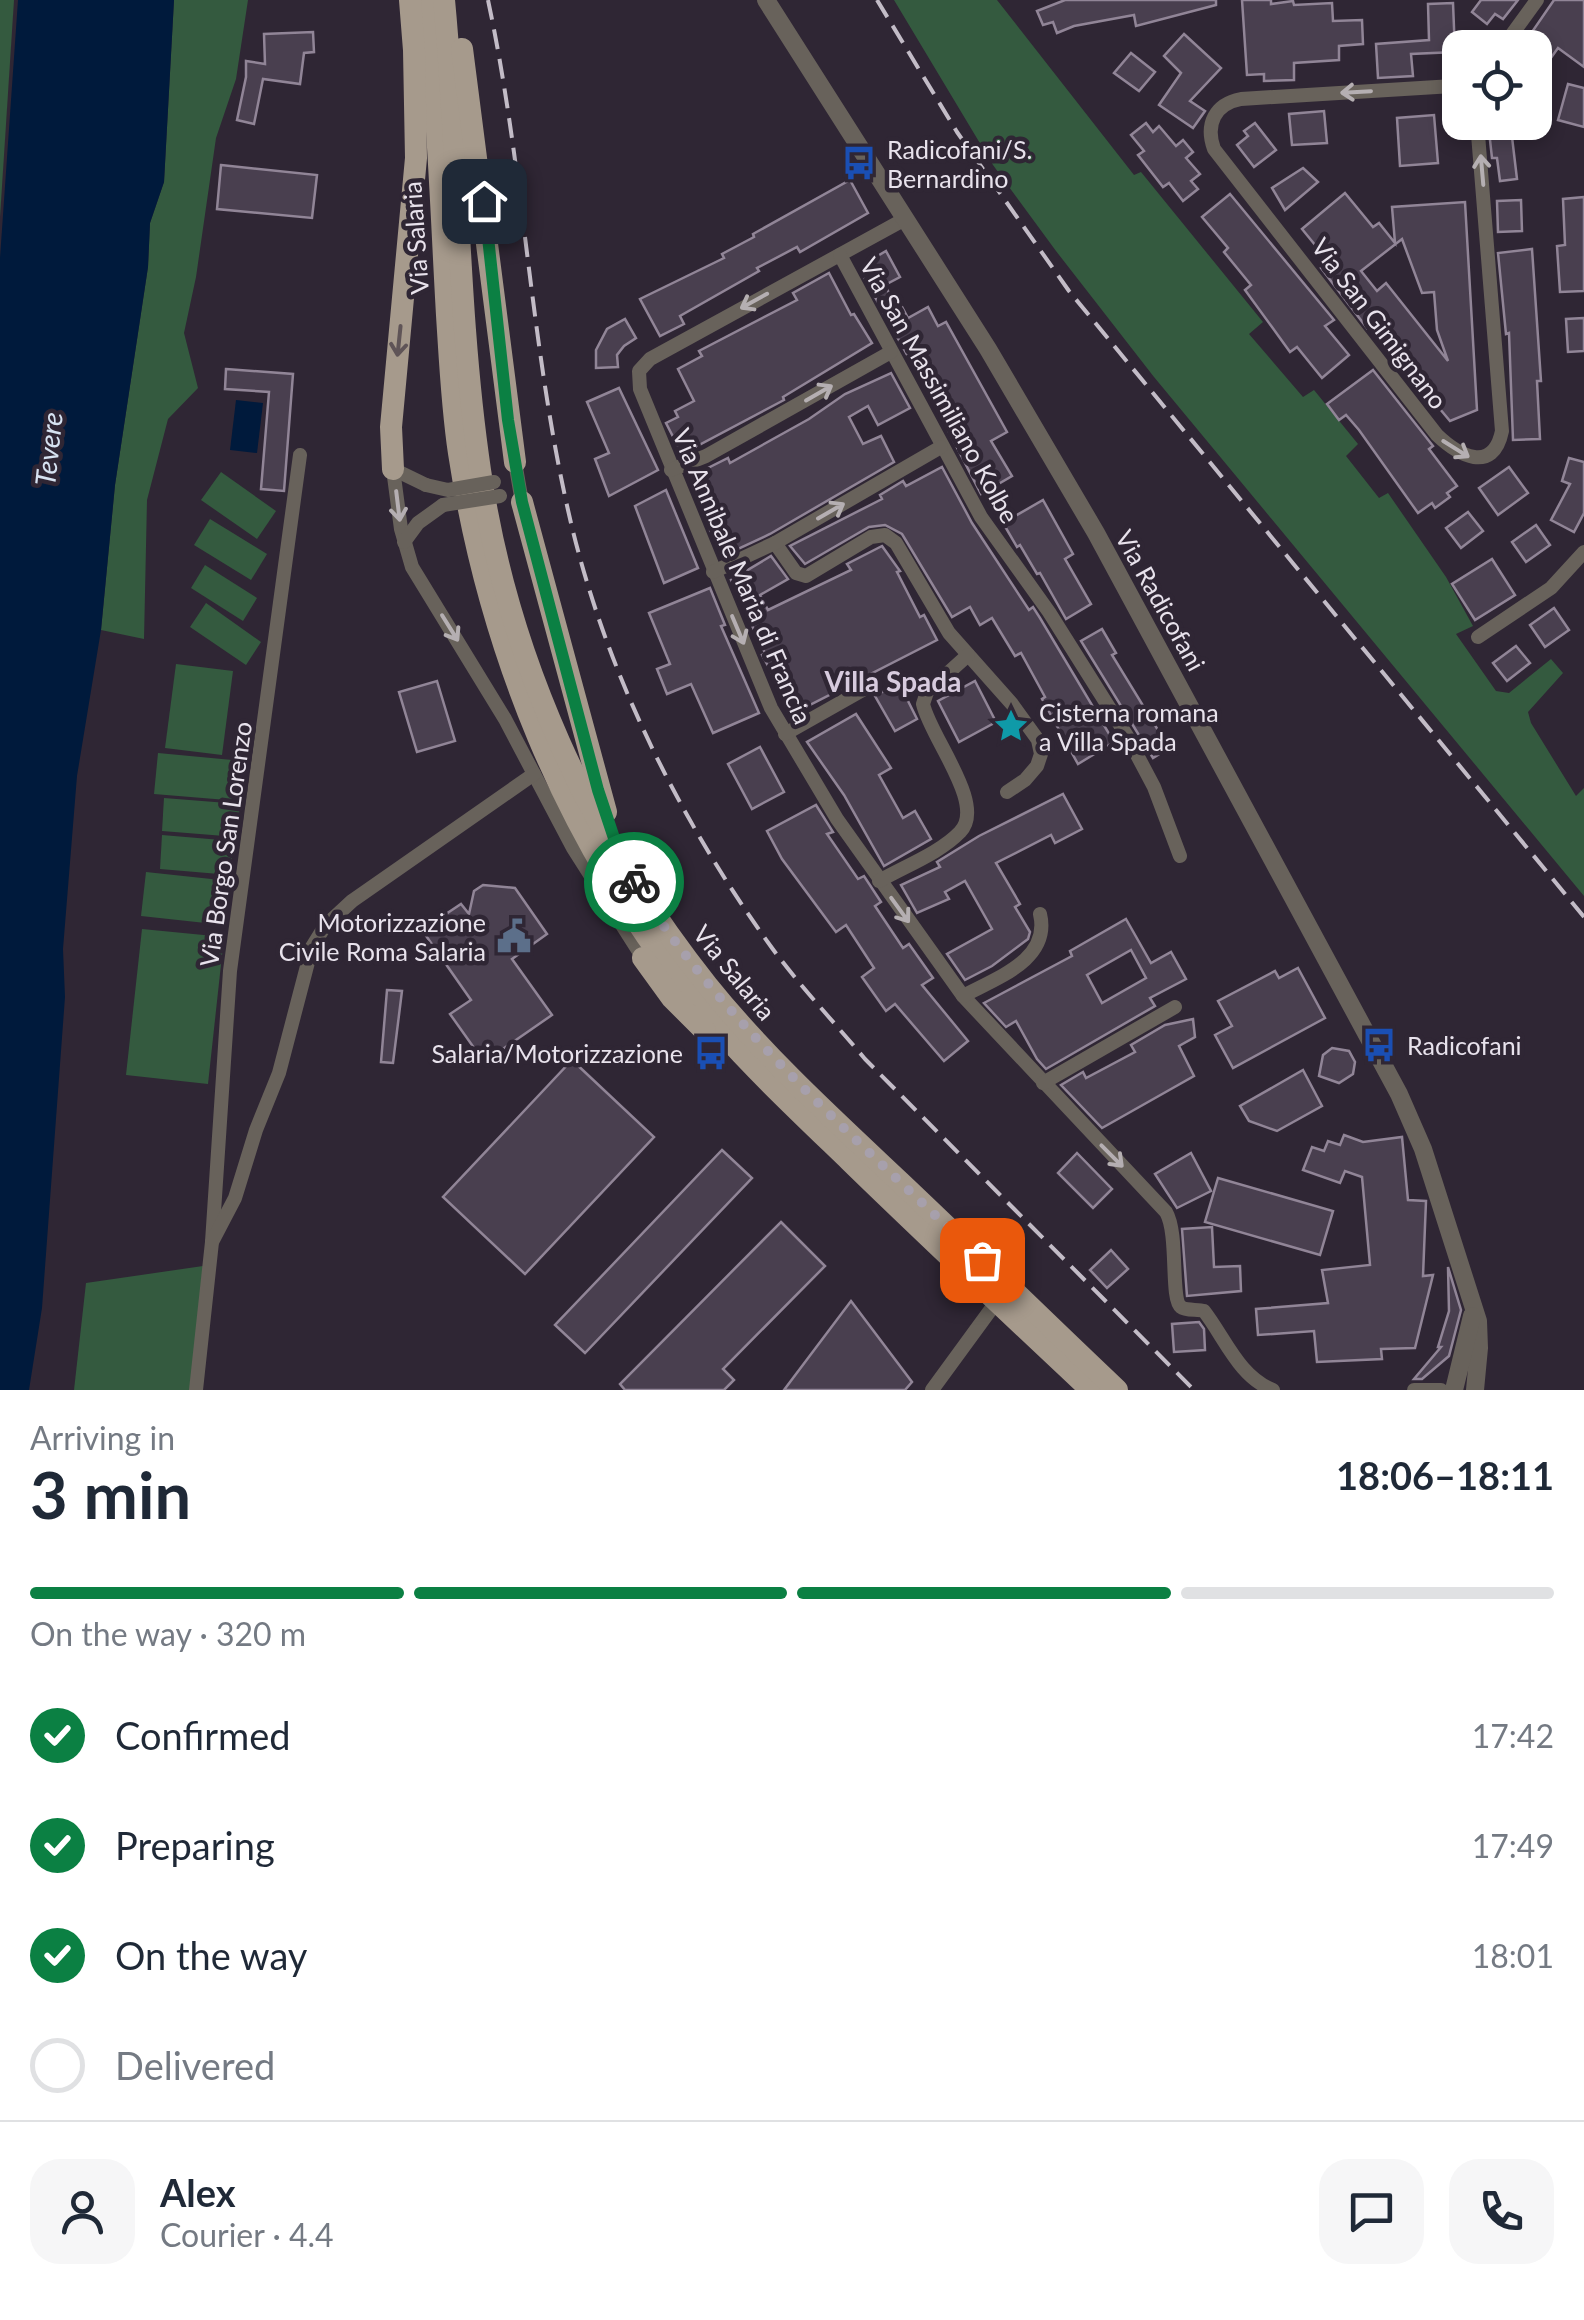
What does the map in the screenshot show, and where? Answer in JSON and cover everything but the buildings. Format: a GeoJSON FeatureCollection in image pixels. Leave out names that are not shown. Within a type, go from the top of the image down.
{"type":"FeatureCollection","features":[{"type":"Feature","properties":{"kind":"main road"},"geometry":{"type":"LineString","coordinates":[[393,469],[391,427],[417,142],[410,0]]}},
{"type":"Feature","properties":{"kind":"main road","name":"Via Salaria"},"geometry":{"type":"LineString","coordinates":[[426,0],[458,448],[476,548],[497,626],[548,762],[594,854],[667,964],[752,1066],[1090,1390]]}},
{"type":"Feature","properties":{"kind":"main road"},"geometry":{"type":"LineString","coordinates":[[447,0],[462,41],[515,462]]}},
{"type":"Feature","properties":{"kind":"main road","name":"Via Salaria"},"geometry":{"type":"LineString","coordinates":[[447,0],[469,381],[480,473],[519,635],[546,710],[598,822],[624,868],[703,980],[766,1052],[1117,1390]]}},
{"type":"Feature","properties":{"kind":"main road"},"geometry":{"type":"LineString","coordinates":[[505,494],[624,868]]}},
{"type":"Feature","properties":{"kind":"main road"},"geometry":{"type":"LineString","coordinates":[[643,958],[681,1009],[752,1066]]}},
{"type":"Feature","properties":{"kind":"street","name":"Via Radicofani"},"geometry":{"type":"LineString","coordinates":[[766,0],[1020,403],[1122,578],[1399,1094],[1423,1148],[1474,1310],[1480,1340],[1475,1390]]}},
{"type":"Feature","properties":{"kind":"street"},"geometry":{"type":"LineString","coordinates":[[1515,30],[1537,0]]}},
{"type":"Feature","properties":{"kind":"street","name":"Via San Gimignano"},"geometry":{"type":"LineString","coordinates":[[1442,82],[1241,99],[1223,104],[1210,130],[1214,149],[1437,436],[1470,458],[1490,453],[1502,432],[1478,140]]}},
{"type":"Feature","properties":{"kind":"street"},"geometry":{"type":"LineString","coordinates":[[840,255],[905,219]]}},
{"type":"Feature","properties":{"kind":"street","name":"Via San Massimiliano Kolbe"},"geometry":{"type":"LineString","coordinates":[[840,255],[941,448],[989,530],[1050,612],[1128,736],[1154,787],[1180,856]]}},
{"type":"Feature","properties":{"kind":"street","name":"Via Annibale Maria di Francia"},"geometry":{"type":"LineString","coordinates":[[840,255],[646,362],[638,377],[640,389],[764,693],[837,819],[962,996],[1166,1212],[1174,1230],[1178,1304],[1204,1311],[1240,1364],[1272,1390]]}},
{"type":"Feature","properties":{"kind":"street"},"geometry":{"type":"LineString","coordinates":[[671,470],[706,456],[891,352]]}},
{"type":"Feature","properties":{"kind":"street"},"geometry":{"type":"LineString","coordinates":[[713,572],[774,543],[941,448]]}},
{"type":"Feature","properties":{"kind":"street","name":"Via Borgo San Lorenzo"},"geometry":{"type":"LineString","coordinates":[[196,1390],[212,1242],[230,971],[300,455]]}},
{"type":"Feature","properties":{"kind":"street"},"geometry":{"type":"LineString","coordinates":[[505,494],[515,462]]}},
{"type":"Feature","properties":{"kind":"street"},"geometry":{"type":"LineString","coordinates":[[505,494],[515,462]]}},
{"type":"Feature","properties":{"kind":"street"},"geometry":{"type":"LineString","coordinates":[[393,469],[445,490],[505,494]]}},
{"type":"Feature","properties":{"kind":"street"},"geometry":{"type":"LineString","coordinates":[[393,469],[404,542],[412,567],[505,718],[573,848],[643,958]]}},
{"type":"Feature","properties":{"kind":"street"},"geometry":{"type":"LineString","coordinates":[[404,542],[418,523],[443,506],[505,494]]}},
{"type":"Feature","properties":{"kind":"street"},"geometry":{"type":"LineString","coordinates":[[774,543],[796,573],[806,576],[870,537],[891,538],[940,620],[1012,704],[1041,748],[1034,771],[1007,792]]}},
{"type":"Feature","properties":{"kind":"street"},"geometry":{"type":"LineString","coordinates":[[1478,637],[1550,588],[1584,552]]}},
{"type":"Feature","properties":{"kind":"street"},"geometry":{"type":"LineString","coordinates":[[880,881],[957,835],[968,821],[968,802],[923,704],[927,692],[968,655]]}},
{"type":"Feature","properties":{"kind":"street"},"geometry":{"type":"LineString","coordinates":[[785,734],[868,687]]}},
{"type":"Feature","properties":{"kind":"street"},"geometry":{"type":"LineString","coordinates":[[212,1242],[239,1188],[279,1072],[304,969],[318,936],[352,901],[534,774]]}},
{"type":"Feature","properties":{"kind":"street"},"geometry":{"type":"LineString","coordinates":[[962,996],[1032,953],[1043,936],[1040,914]]}},
{"type":"Feature","properties":{"kind":"street"},"geometry":{"type":"LineString","coordinates":[[1043,1083],[1175,1007]]}},
{"type":"Feature","properties":{"kind":"street"},"geometry":{"type":"LineString","coordinates":[[932,1390],[997,1301]]}},
{"type":"Feature","properties":{"kind":"street"},"geometry":{"type":"LineString","coordinates":[[1454,1390],[1474,1310]]}},
{"type":"Feature","properties":{"kind":"street"},"geometry":{"type":"LineString","coordinates":[[1414,1390],[1441,1390]]}},
{"type":"Feature","properties":{"kind":"green space"},"geometry":{"type":"Polygon","coordinates":[[[0,0],[14,0],[0,217],[0,0]]]}},
{"type":"Feature","properties":{"kind":"green space"},"geometry":{"type":"Polygon","coordinates":[[[174,0],[248,0],[236,79],[216,138],[184,333],[198,388],[168,419],[147,500],[144,639],[101,630],[115,485],[148,267],[150,223],[164,182],[174,0]]]}},
{"type":"Feature","properties":{"kind":"green space"},"geometry":{"type":"Polygon","coordinates":[[[894,0],[997,0],[1134,175],[1141,172],[1263,322],[1249,334],[1303,397],[1314,390],[1358,444],[1346,456],[1379,498],[1388,493],[1446,577],[1473,626],[1456,634],[1496,691],[1509,693],[1551,659],[1563,673],[1528,712],[1576,796],[1584,788],[1584,896],[1154,377],[1056,251],[993,165],[894,0]]]}},
{"type":"Feature","properties":{"kind":"green space"},"geometry":{"type":"Polygon","coordinates":[[[221,472],[276,511],[257,539],[201,500],[221,472]]]}},
{"type":"Feature","properties":{"kind":"green space"},"geometry":{"type":"Polygon","coordinates":[[[210,519],[267,554],[251,580],[194,545],[210,519]]]}},
{"type":"Feature","properties":{"kind":"green space"},"geometry":{"type":"Polygon","coordinates":[[[205,565],[257,598],[243,621],[191,588],[205,565]]]}},
{"type":"Feature","properties":{"kind":"green space"},"geometry":{"type":"Polygon","coordinates":[[[206,603],[261,642],[246,665],[190,627],[206,603]]]}},
{"type":"Feature","properties":{"kind":"green space"},"geometry":{"type":"Polygon","coordinates":[[[176,664],[233,671],[222,755],[165,748],[176,664]]]}},
{"type":"Feature","properties":{"kind":"green space"},"geometry":{"type":"Polygon","coordinates":[[[158,753],[243,761],[239,801],[154,794],[158,753]]]}},
{"type":"Feature","properties":{"kind":"green space"},"geometry":{"type":"Polygon","coordinates":[[[164,798],[240,804],[237,837],[162,831],[164,798]]]}},
{"type":"Feature","properties":{"kind":"green space"},"geometry":{"type":"Polygon","coordinates":[[[162,835],[233,841],[231,875],[160,869],[162,835]]]}},
{"type":"Feature","properties":{"kind":"green space"},"geometry":{"type":"Polygon","coordinates":[[[146,872],[230,881],[224,925],[141,916],[146,872]]]}},
{"type":"Feature","properties":{"kind":"green space"},"geometry":{"type":"Polygon","coordinates":[[[142,929],[224,937],[208,1084],[126,1075],[142,929]]]}},
{"type":"Feature","properties":{"kind":"green space"},"geometry":{"type":"Polygon","coordinates":[[[203,1266],[190,1390],[74,1390],[86,1283],[203,1266]]]}},
{"type":"Feature","properties":{"kind":"water","name":"Tevere"},"geometry":{"type":"Polygon","coordinates":[[[18,0],[174,0],[164,182],[150,223],[148,267],[115,485],[101,630],[77,776],[42,1308],[29,1390],[0,1390],[0,258],[18,0]]]}},
{"type":"Feature","properties":{"kind":"water"},"geometry":{"type":"Polygon","coordinates":[[[236,400],[263,403],[257,453],[230,450],[236,400]]]}},
{"type":"Feature","properties":{"kind":"railway"},"geometry":{"type":"LineString","coordinates":[[488,0],[555,447],[568,510],[601,626],[675,794],[772,948],[865,1059],[1194,1390]]}},
{"type":"Feature","properties":{"kind":"railway"},"geometry":{"type":"LineString","coordinates":[[877,0],[957,132],[1069,291],[1584,917]]}},
{"type":"Feature","properties":{"kind":"way so far"},"geometry":{"type":"LineString","coordinates":[[634,882],[703,980],[776,1063],[982,1260]]}},
{"type":"Feature","properties":{"kind":"place","name":"Radicofani/S. Bernardino"},"geometry":{"type":"Point","coordinates":[859,163]}},
{"type":"Feature","properties":{"kind":"place","name":"Cisterna romana a Villa Spada"},"geometry":{"type":"Point","coordinates":[1011,726]}},
{"type":"Feature","properties":{"kind":"place","name":"Motorizzazione Civile Roma Salaria"},"geometry":{"type":"Point","coordinates":[514,936]}},
{"type":"Feature","properties":{"kind":"place","name":"Radicofani"},"geometry":{"type":"Point","coordinates":[1379,1045]}},
{"type":"Feature","properties":{"kind":"place","name":"Salaria/Motorizzazione"},"geometry":{"type":"Point","coordinates":[711,1053]}},
{"type":"Feature","properties":{"kind":"district","name":"Villa Spada"},"geometry":{"type":"Point","coordinates":[893,681]}},
{"type":"Feature","properties":{"kind":"route"},"geometry":{"type":"LineString","coordinates":[[484,201],[508,420],[522,502],[598,790],[624,868],[634,882]]}}]}
